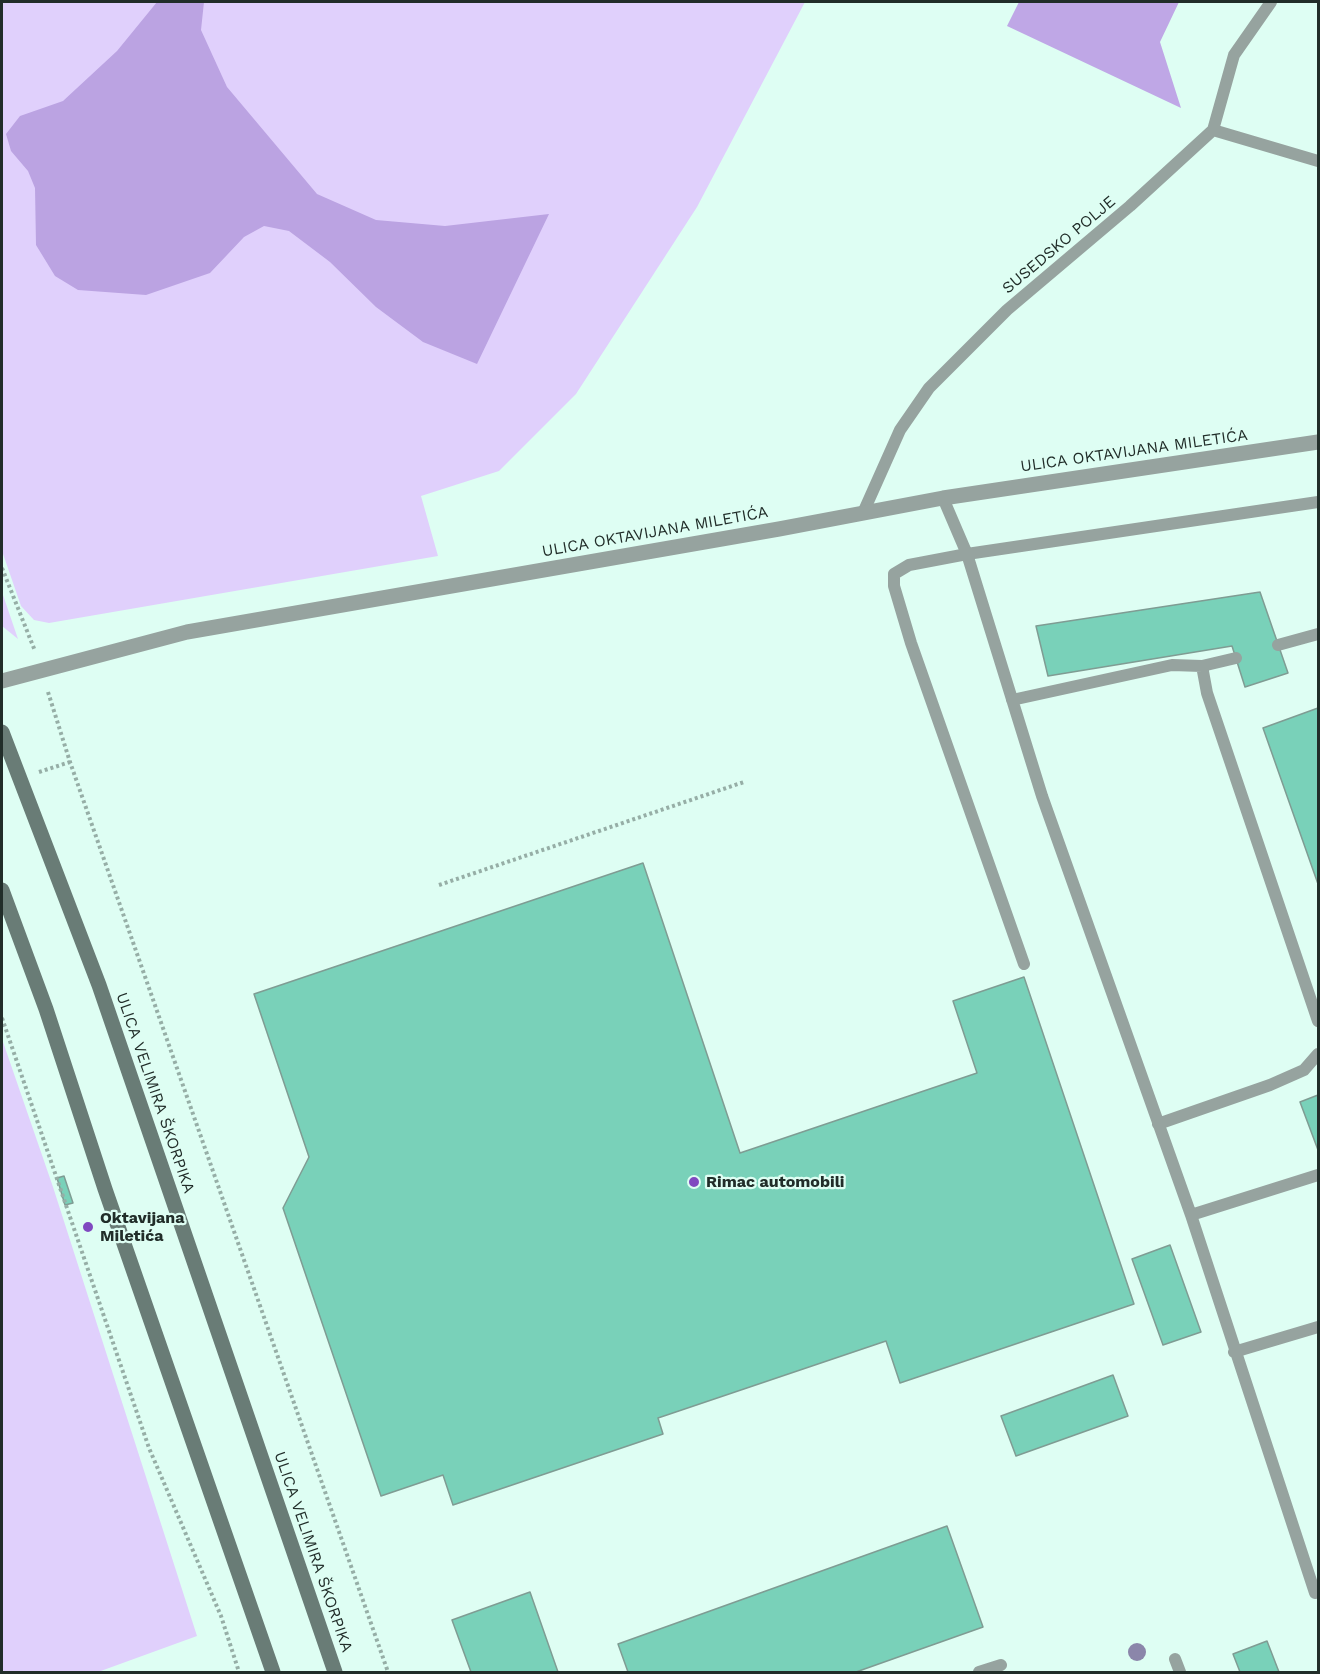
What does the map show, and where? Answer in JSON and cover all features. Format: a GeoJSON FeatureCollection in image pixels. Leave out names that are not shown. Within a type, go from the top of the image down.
{"type":"FeatureCollection","features":[{"type":"Feature","properties":{"kind":"main road","name":"ULICA VELIMIRA ŠKORPIKA"},"geometry":{"type":"LineString","coordinates":[[2,732],[99,985],[335,1672]]}},
{"type":"Feature","properties":{"kind":"main road"},"geometry":{"type":"LineString","coordinates":[[2,890],[46,1010],[105,1189],[273,1672]]}},
{"type":"Feature","properties":{"kind":"street","name":"ULICA OKTAVIJANA MILETIĆA"},"geometry":{"type":"LineString","coordinates":[[2,681],[187,632],[943,498],[1318,442]]}},
{"type":"Feature","properties":{"kind":"lane"},"geometry":{"type":"LineString","coordinates":[[1271,2],[1234,54],[1213,130],[1318,161]]}},
{"type":"Feature","properties":{"kind":"lane","name":"SUSEDSKO POLJE"},"geometry":{"type":"LineString","coordinates":[[862,513],[900,430],[929,388],[1007,310],[1130,206],[1213,130]]}},
{"type":"Feature","properties":{"kind":"lane"},"geometry":{"type":"LineString","coordinates":[[943,498],[967,554],[1042,796],[1191,1215],[1234,1352],[1315,1593],[1318,1592]]}},
{"type":"Feature","properties":{"kind":"lane"},"geometry":{"type":"LineString","coordinates":[[1024,964],[911,643],[894,586],[894,574],[909,565],[967,554],[1318,502]]}},
{"type":"Feature","properties":{"kind":"lane"},"geometry":{"type":"LineString","coordinates":[[1278,645],[1318,634]]}},
{"type":"Feature","properties":{"kind":"lane"},"geometry":{"type":"LineString","coordinates":[[1012,700],[1172,665],[1202,666],[1236,658]]}},
{"type":"Feature","properties":{"kind":"lane"},"geometry":{"type":"LineString","coordinates":[[1202,666],[1207,693],[1318,1021]]}},
{"type":"Feature","properties":{"kind":"lane"},"geometry":{"type":"LineString","coordinates":[[1158,1124],[1279,1081],[1304,1070],[1318,1054]]}},
{"type":"Feature","properties":{"kind":"lane"},"geometry":{"type":"LineString","coordinates":[[1191,1215],[1318,1175]]}},
{"type":"Feature","properties":{"kind":"lane"},"geometry":{"type":"LineString","coordinates":[[1234,1352],[1318,1327]]}},
{"type":"Feature","properties":{"kind":"lane"},"geometry":{"type":"LineString","coordinates":[[1175,1659],[1180,1672]]}},
{"type":"Feature","properties":{"kind":"lane"},"geometry":{"type":"LineString","coordinates":[[979,1672],[1001,1665]]}},
{"type":"Feature","properties":{"kind":"path"},"geometry":{"type":"LineString","coordinates":[[2,568],[33,645]]}},
{"type":"Feature","properties":{"kind":"path"},"geometry":{"type":"LineString","coordinates":[[53,710],[388,1672]]}},
{"type":"Feature","properties":{"kind":"path"},"geometry":{"type":"LineString","coordinates":[[50,769],[70,762]]}},
{"type":"Feature","properties":{"kind":"path"},"geometry":{"type":"LineString","coordinates":[[440,885],[744,782]]}},
{"type":"Feature","properties":{"kind":"path"},"geometry":{"type":"LineString","coordinates":[[2,1018],[149,1448],[221,1616],[239,1672]]}},
{"type":"Feature","properties":{"kind":"shaded area"},"geometry":{"type":"Polygon","coordinates":[[[2,2],[805,2],[697,207],[576,394],[499,471],[421,496],[438,556],[49,623],[34,620],[21,606],[2,551],[2,2]]]}},
{"type":"Feature","properties":{"kind":"shaded area"},"geometry":{"type":"Polygon","coordinates":[[[157,2],[204,2],[201,30],[227,87],[317,194],[376,220],[445,226],[549,214],[477,364],[423,342],[376,307],[330,262],[289,231],[264,226],[244,237],[210,273],[146,295],[78,290],[55,276],[36,245],[35,188],[28,171],[11,151],[6,134],[20,116],[63,101],[117,51],[157,2]]]}},
{"type":"Feature","properties":{"kind":"shaded area"},"geometry":{"type":"Polygon","coordinates":[[[1019,2],[1179,2],[1160,42],[1181,108],[1007,26],[1019,2]]]}},
{"type":"Feature","properties":{"kind":"shaded area"},"geometry":{"type":"Polygon","coordinates":[[[2,592],[18,639],[2,626],[2,592]]]}},
{"type":"Feature","properties":{"kind":"shaded area"},"geometry":{"type":"Polygon","coordinates":[[[2,1039],[53,1187],[197,1636],[98,1672],[2,1672],[2,1039]]]}},
{"type":"Feature","properties":{"kind":"building"},"geometry":{"type":"Polygon","coordinates":[[[1260,592],[1288,673],[1245,687],[1232,646],[1048,676],[1036,626],[1260,592]]]}},
{"type":"Feature","properties":{"kind":"building"},"geometry":{"type":"Polygon","coordinates":[[[1318,708],[1318,884],[1263,728],[1318,708]]]}},
{"type":"Feature","properties":{"kind":"building","name":"Rimac automobili"},"geometry":{"type":"Polygon","coordinates":[[[643,863],[740,1153],[977,1073],[953,1001],[1024,977],[1134,1304],[900,1383],[886,1341],[658,1418],[663,1434],[453,1505],[443,1475],[381,1496],[283,1208],[309,1157],[254,994],[643,863]]]}},
{"type":"Feature","properties":{"kind":"building"},"geometry":{"type":"Polygon","coordinates":[[[1318,1095],[1318,1150],[1300,1102],[1318,1095]]]}},
{"type":"Feature","properties":{"kind":"building"},"geometry":{"type":"Polygon","coordinates":[[[64,1176],[73,1203],[65,1205],[57,1178],[64,1176]]]}},
{"type":"Feature","properties":{"kind":"building"},"geometry":{"type":"Polygon","coordinates":[[[1170,1245],[1201,1332],[1163,1345],[1132,1259],[1170,1245]]]}},
{"type":"Feature","properties":{"kind":"building"},"geometry":{"type":"Polygon","coordinates":[[[1113,1375],[1128,1416],[1016,1456],[1001,1416],[1113,1375]]]}},
{"type":"Feature","properties":{"kind":"building"},"geometry":{"type":"Polygon","coordinates":[[[947,1526],[983,1627],[856,1672],[628,1672],[618,1644],[947,1526]]]}},
{"type":"Feature","properties":{"kind":"building"},"geometry":{"type":"Polygon","coordinates":[[[530,1592],[558,1672],[471,1672],[452,1620],[530,1592]]]}},
{"type":"Feature","properties":{"kind":"building"},"geometry":{"type":"Polygon","coordinates":[[[1267,1641],[1279,1672],[1240,1672],[1233,1654],[1267,1641]]]}},
{"type":"Feature","properties":{"kind":"place","name":"Rimac automobili"},"geometry":{"type":"Point","coordinates":[694,1182]}},
{"type":"Feature","properties":{"kind":"place","name":"Oktavijana Miletića"},"geometry":{"type":"Point","coordinates":[88,1227]}}]}
